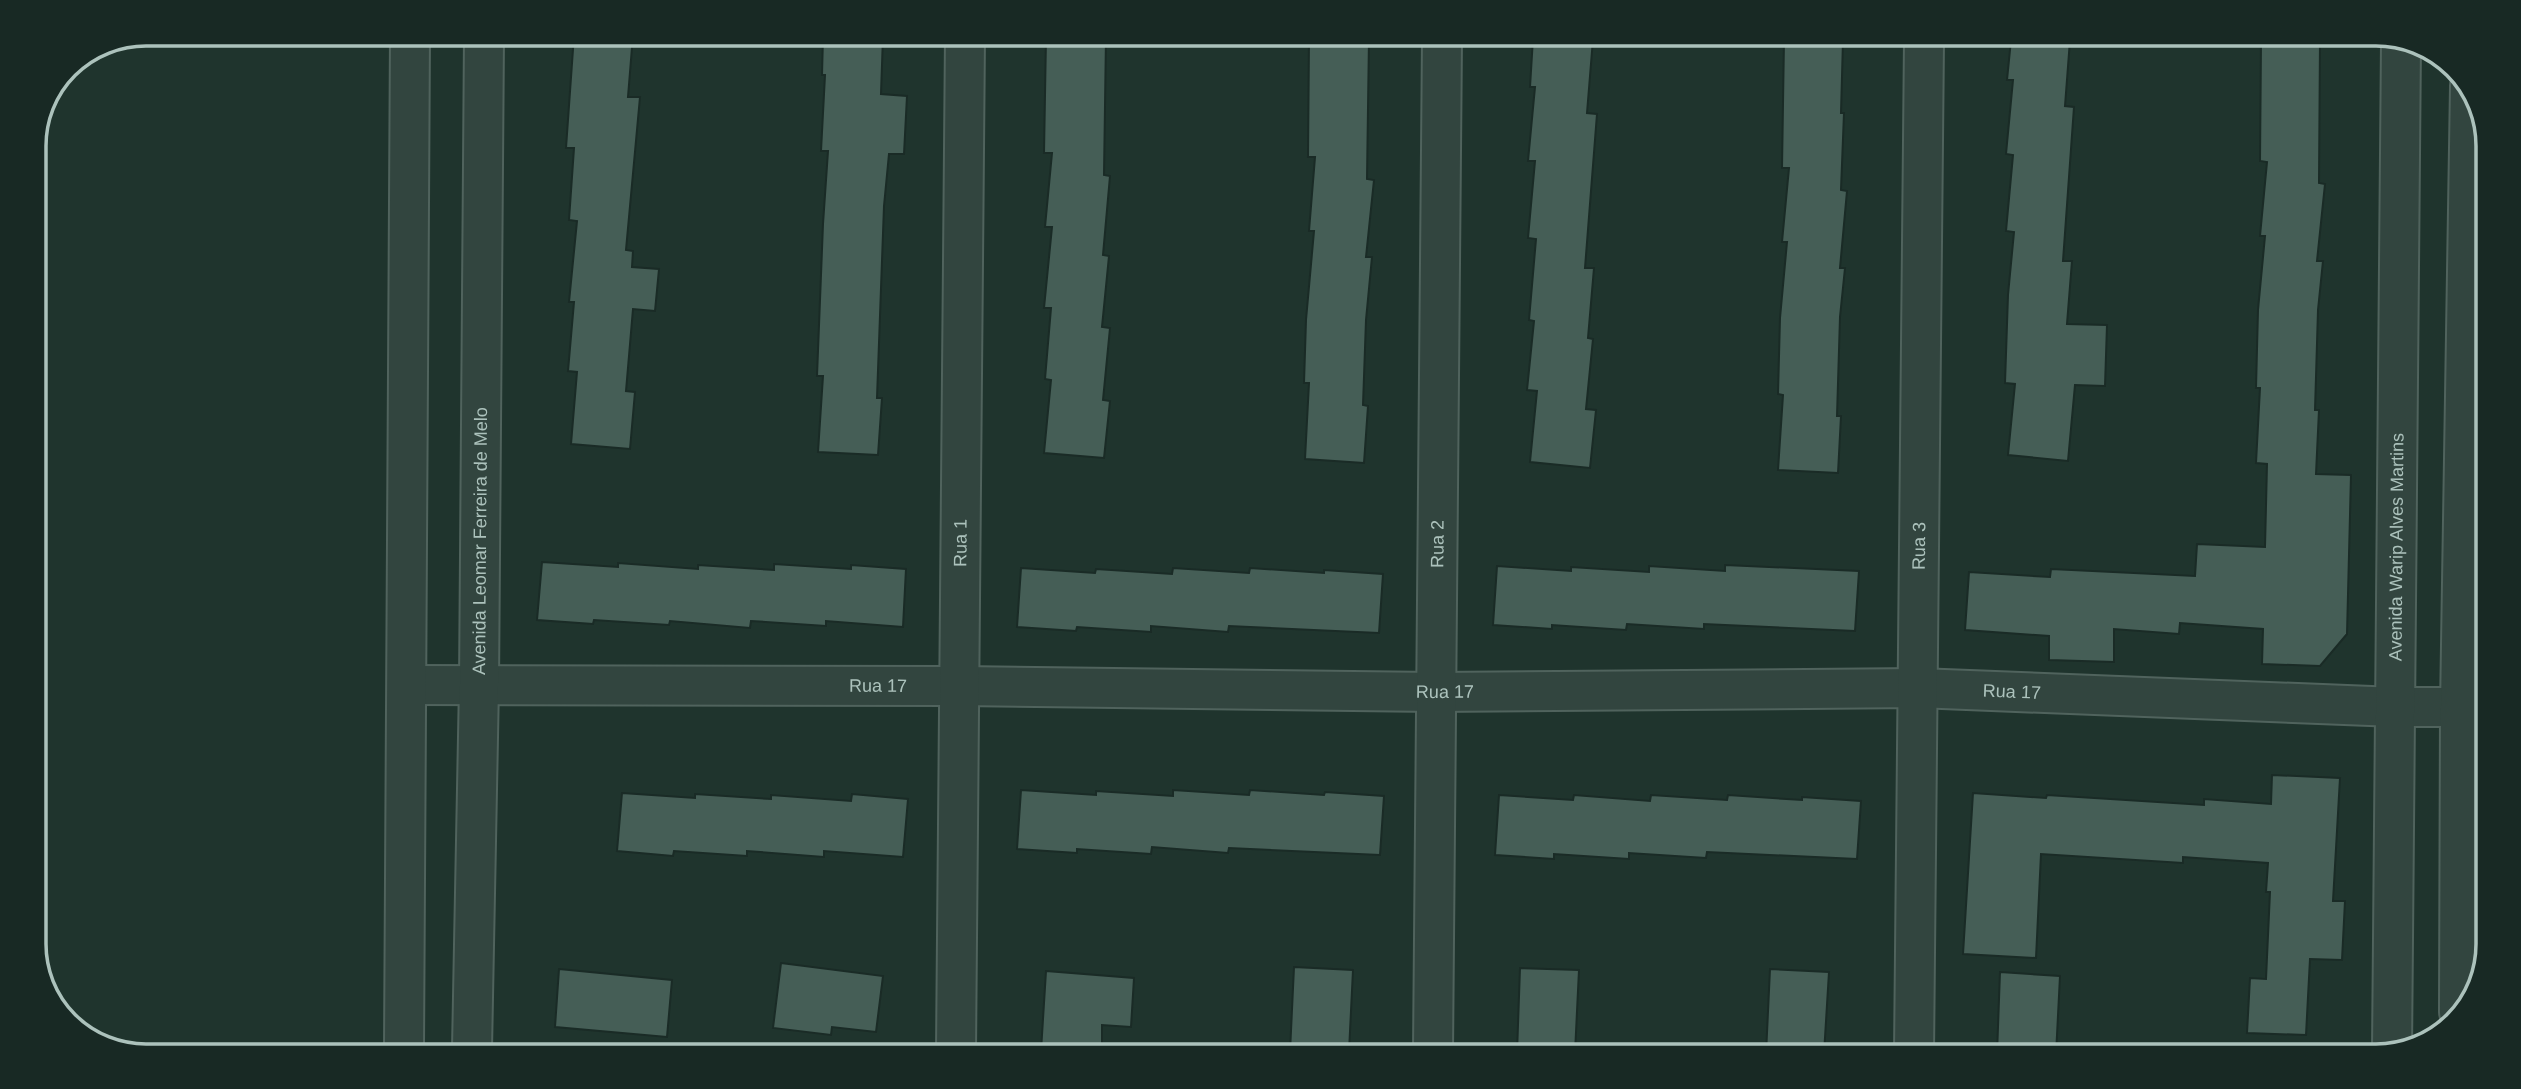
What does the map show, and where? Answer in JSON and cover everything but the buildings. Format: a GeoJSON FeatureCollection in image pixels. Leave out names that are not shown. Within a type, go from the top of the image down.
{"type":"FeatureCollection","features":[{"type":"Feature","properties":{"kind":"street"},"geometry":{"type":"LineString","coordinates":[[404,1044],[410,46]]}},
{"type":"Feature","properties":{"kind":"street","name":"Avenida Leomar Ferreira de Melo"},"geometry":{"type":"LineString","coordinates":[[472,1044],[479,684],[484,46]]}},
{"type":"Feature","properties":{"kind":"street","name":"Rua 1"},"geometry":{"type":"LineString","coordinates":[[956,1044],[965,46]]}},
{"type":"Feature","properties":{"kind":"street","name":"Rua 2"},"geometry":{"type":"LineString","coordinates":[[1433,1044],[1442,46]]}},
{"type":"Feature","properties":{"kind":"street","name":"Rua 3"},"geometry":{"type":"LineString","coordinates":[[1914,1044],[1924,46]]}},
{"type":"Feature","properties":{"kind":"street","name":"Avenida Warip Alves Martins"},"geometry":{"type":"LineString","coordinates":[[2392,1042],[2401,49]]}},
{"type":"Feature","properties":{"kind":"street"},"geometry":{"type":"LineString","coordinates":[[2460,998],[2471,707],[2470,113]]}},
{"type":"Feature","properties":{"kind":"street","name":"Rua 17"},"geometry":{"type":"LineString","coordinates":[[407,685],[960,686],[1435,692],[1919,688],[2396,707],[2471,707]]}}]}
